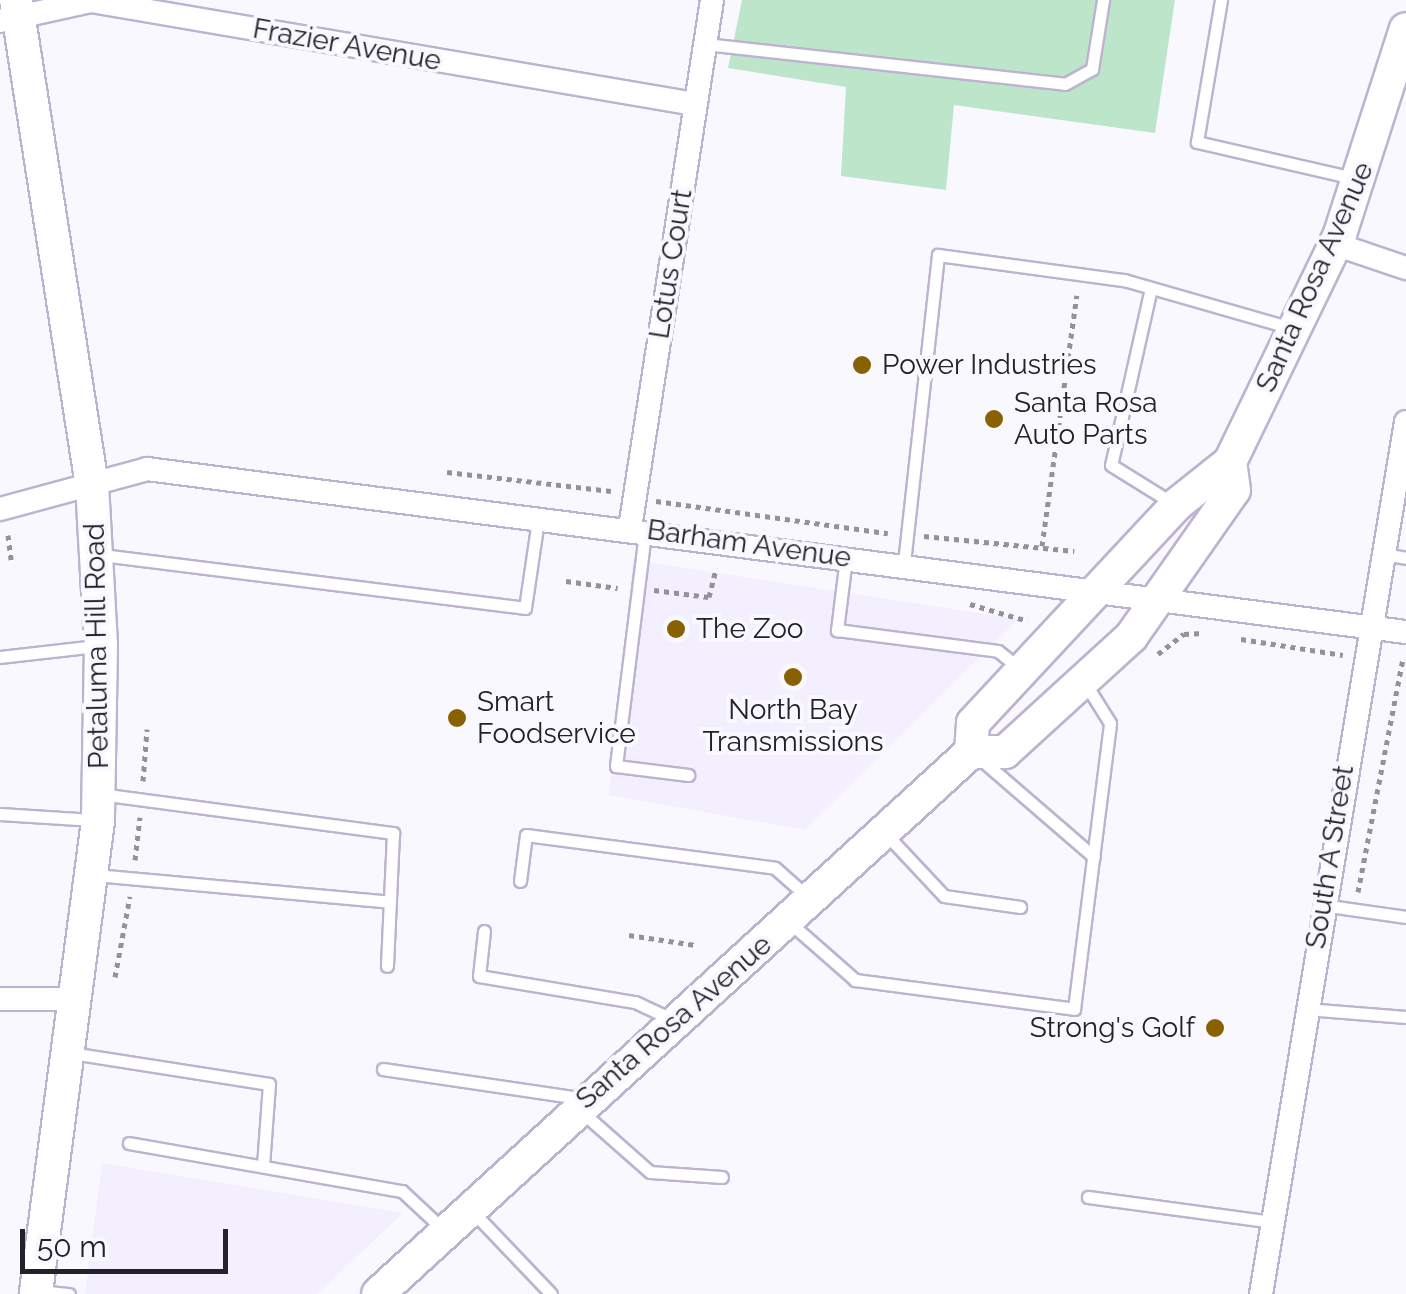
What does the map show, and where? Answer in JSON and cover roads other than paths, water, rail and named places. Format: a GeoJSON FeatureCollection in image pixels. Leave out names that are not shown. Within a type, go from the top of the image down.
{"type":"FeatureCollection","features":[{"type":"Feature","properties":{"kind":"main road","name":"Petaluma Hill Road"},"geometry":{"type":"LineString","coordinates":[[12,13],[92,484],[101,645],[99,808],[36,1292]]}},
{"type":"Feature","properties":{"kind":"main road","name":"Santa Rosa Avenue"},"geometry":{"type":"LineString","coordinates":[[378,1294],[581,1103],[800,911],[971,752],[974,723],[1109,587],[1176,505],[1230,462],[1362,180],[1406,29]]}},
{"type":"Feature","properties":{"kind":"main road","name":"Santa Rosa Avenue"},"geometry":{"type":"LineString","coordinates":[[971,752],[1005,752],[1084,682],[1163,596],[1234,490],[1230,462]]}},
{"type":"Feature","properties":{"kind":"street","name":"Lotus Court"},"geometry":{"type":"LineString","coordinates":[[638,528],[635,498],[712,0]]}},
{"type":"Feature","properties":{"kind":"street","name":"Frazier Avenue"},"geometry":{"type":"LineString","coordinates":[[12,13],[91,1],[695,104]]}},
{"type":"Feature","properties":{"kind":"street"},"geometry":{"type":"LineString","coordinates":[[1335,244],[1406,268]]}},
{"type":"Feature","properties":{"kind":"street","name":"South A Street"},"geometry":{"type":"LineString","coordinates":[[1261,1294],[1366,625],[1401,469],[1406,422]]}},
{"type":"Feature","properties":{"kind":"street","name":"Barham Avenue"},"geometry":{"type":"LineString","coordinates":[[0,510],[147,468],[638,528],[846,558],[1109,587],[1406,632]]}},
{"type":"Feature","properties":{"kind":"street"},"geometry":{"type":"LineString","coordinates":[[0,999],[75,999]]}},
{"type":"Feature","properties":{"kind":"lane"},"geometry":{"type":"LineString","coordinates":[[705,44],[1065,84],[1092,69],[1103,0]]}},
{"type":"Feature","properties":{"kind":"lane"},"geometry":{"type":"LineString","coordinates":[[1221,0],[1197,142],[1362,180]]}},
{"type":"Feature","properties":{"kind":"lane"},"geometry":{"type":"LineString","coordinates":[[904,563],[938,254],[1151,288],[1295,329]]}},
{"type":"Feature","properties":{"kind":"lane"},"geometry":{"type":"LineString","coordinates":[[1151,288],[1111,465],[1176,505]]}},
{"type":"Feature","properties":{"kind":"lane"},"geometry":{"type":"LineString","coordinates":[[96,554],[526,608],[538,516]]}},
{"type":"Feature","properties":{"kind":"lane"},"geometry":{"type":"LineString","coordinates":[[638,528],[616,766],[688,774]]}},
{"type":"Feature","properties":{"kind":"lane"},"geometry":{"type":"LineString","coordinates":[[1380,554],[1406,558]]}},
{"type":"Feature","properties":{"kind":"lane"},"geometry":{"type":"LineString","coordinates":[[846,558],[837,630],[998,650],[1024,671]]}},
{"type":"Feature","properties":{"kind":"lane"},"geometry":{"type":"LineString","coordinates":[[0,657],[101,645]]}},
{"type":"Feature","properties":{"kind":"lane"},"geometry":{"type":"LineString","coordinates":[[520,881],[526,835],[775,868],[800,911],[856,980],[1074,1008],[1110,722],[1084,682]]}},
{"type":"Feature","properties":{"kind":"lane"},"geometry":{"type":"LineString","coordinates":[[971,752],[1094,857]]}},
{"type":"Feature","properties":{"kind":"lane"},"geometry":{"type":"LineString","coordinates":[[0,814],[99,808],[141,801],[393,832],[386,966]]}},
{"type":"Feature","properties":{"kind":"lane"},"geometry":{"type":"LineString","coordinates":[[885,833],[944,896],[1020,907]]}},
{"type":"Feature","properties":{"kind":"lane"},"geometry":{"type":"LineString","coordinates":[[91,875],[390,902]]}},
{"type":"Feature","properties":{"kind":"lane"},"geometry":{"type":"LineString","coordinates":[[1322,905],[1405,914]]}},
{"type":"Feature","properties":{"kind":"lane"},"geometry":{"type":"LineString","coordinates":[[484,931],[479,976],[634,1002],[675,1020]]}},
{"type":"Feature","properties":{"kind":"lane"},"geometry":{"type":"LineString","coordinates":[[1306,1009],[1406,1017]]}},
{"type":"Feature","properties":{"kind":"lane"},"geometry":{"type":"LineString","coordinates":[[67,1052],[269,1084],[263,1165]]}},
{"type":"Feature","properties":{"kind":"lane"},"geometry":{"type":"LineString","coordinates":[[383,1069],[581,1103],[650,1172],[722,1177]]}},
{"type":"Feature","properties":{"kind":"lane"},"geometry":{"type":"LineString","coordinates":[[129,1143],[402,1191],[445,1231]]}},
{"type":"Feature","properties":{"kind":"lane"},"geometry":{"type":"LineString","coordinates":[[1088,1197],[1272,1222]]}},
{"type":"Feature","properties":{"kind":"lane"},"geometry":{"type":"LineString","coordinates":[[470,1209],[551,1294]]}},
{"type":"Feature","properties":{"kind":"lane"},"geometry":{"type":"LineString","coordinates":[[36,1292],[69,1294]]}},
{"type":"Feature","properties":{"kind":"place","name":"Power Industries"},"geometry":{"type":"Point","coordinates":[862,365]}},
{"type":"Feature","properties":{"kind":"place","name":"Santa Rosa Auto Parts"},"geometry":{"type":"Point","coordinates":[994,419]}},
{"type":"Feature","properties":{"kind":"place","name":"The Zoo"},"geometry":{"type":"Point","coordinates":[676,629]}},
{"type":"Feature","properties":{"kind":"place","name":"North Bay Transmissions"},"geometry":{"type":"Point","coordinates":[793,677]}},
{"type":"Feature","properties":{"kind":"place","name":"Smart Foodservice"},"geometry":{"type":"Point","coordinates":[457,718]}},
{"type":"Feature","properties":{"kind":"place","name":"Strong's Golf"},"geometry":{"type":"Point","coordinates":[1215,1028]}}]}
